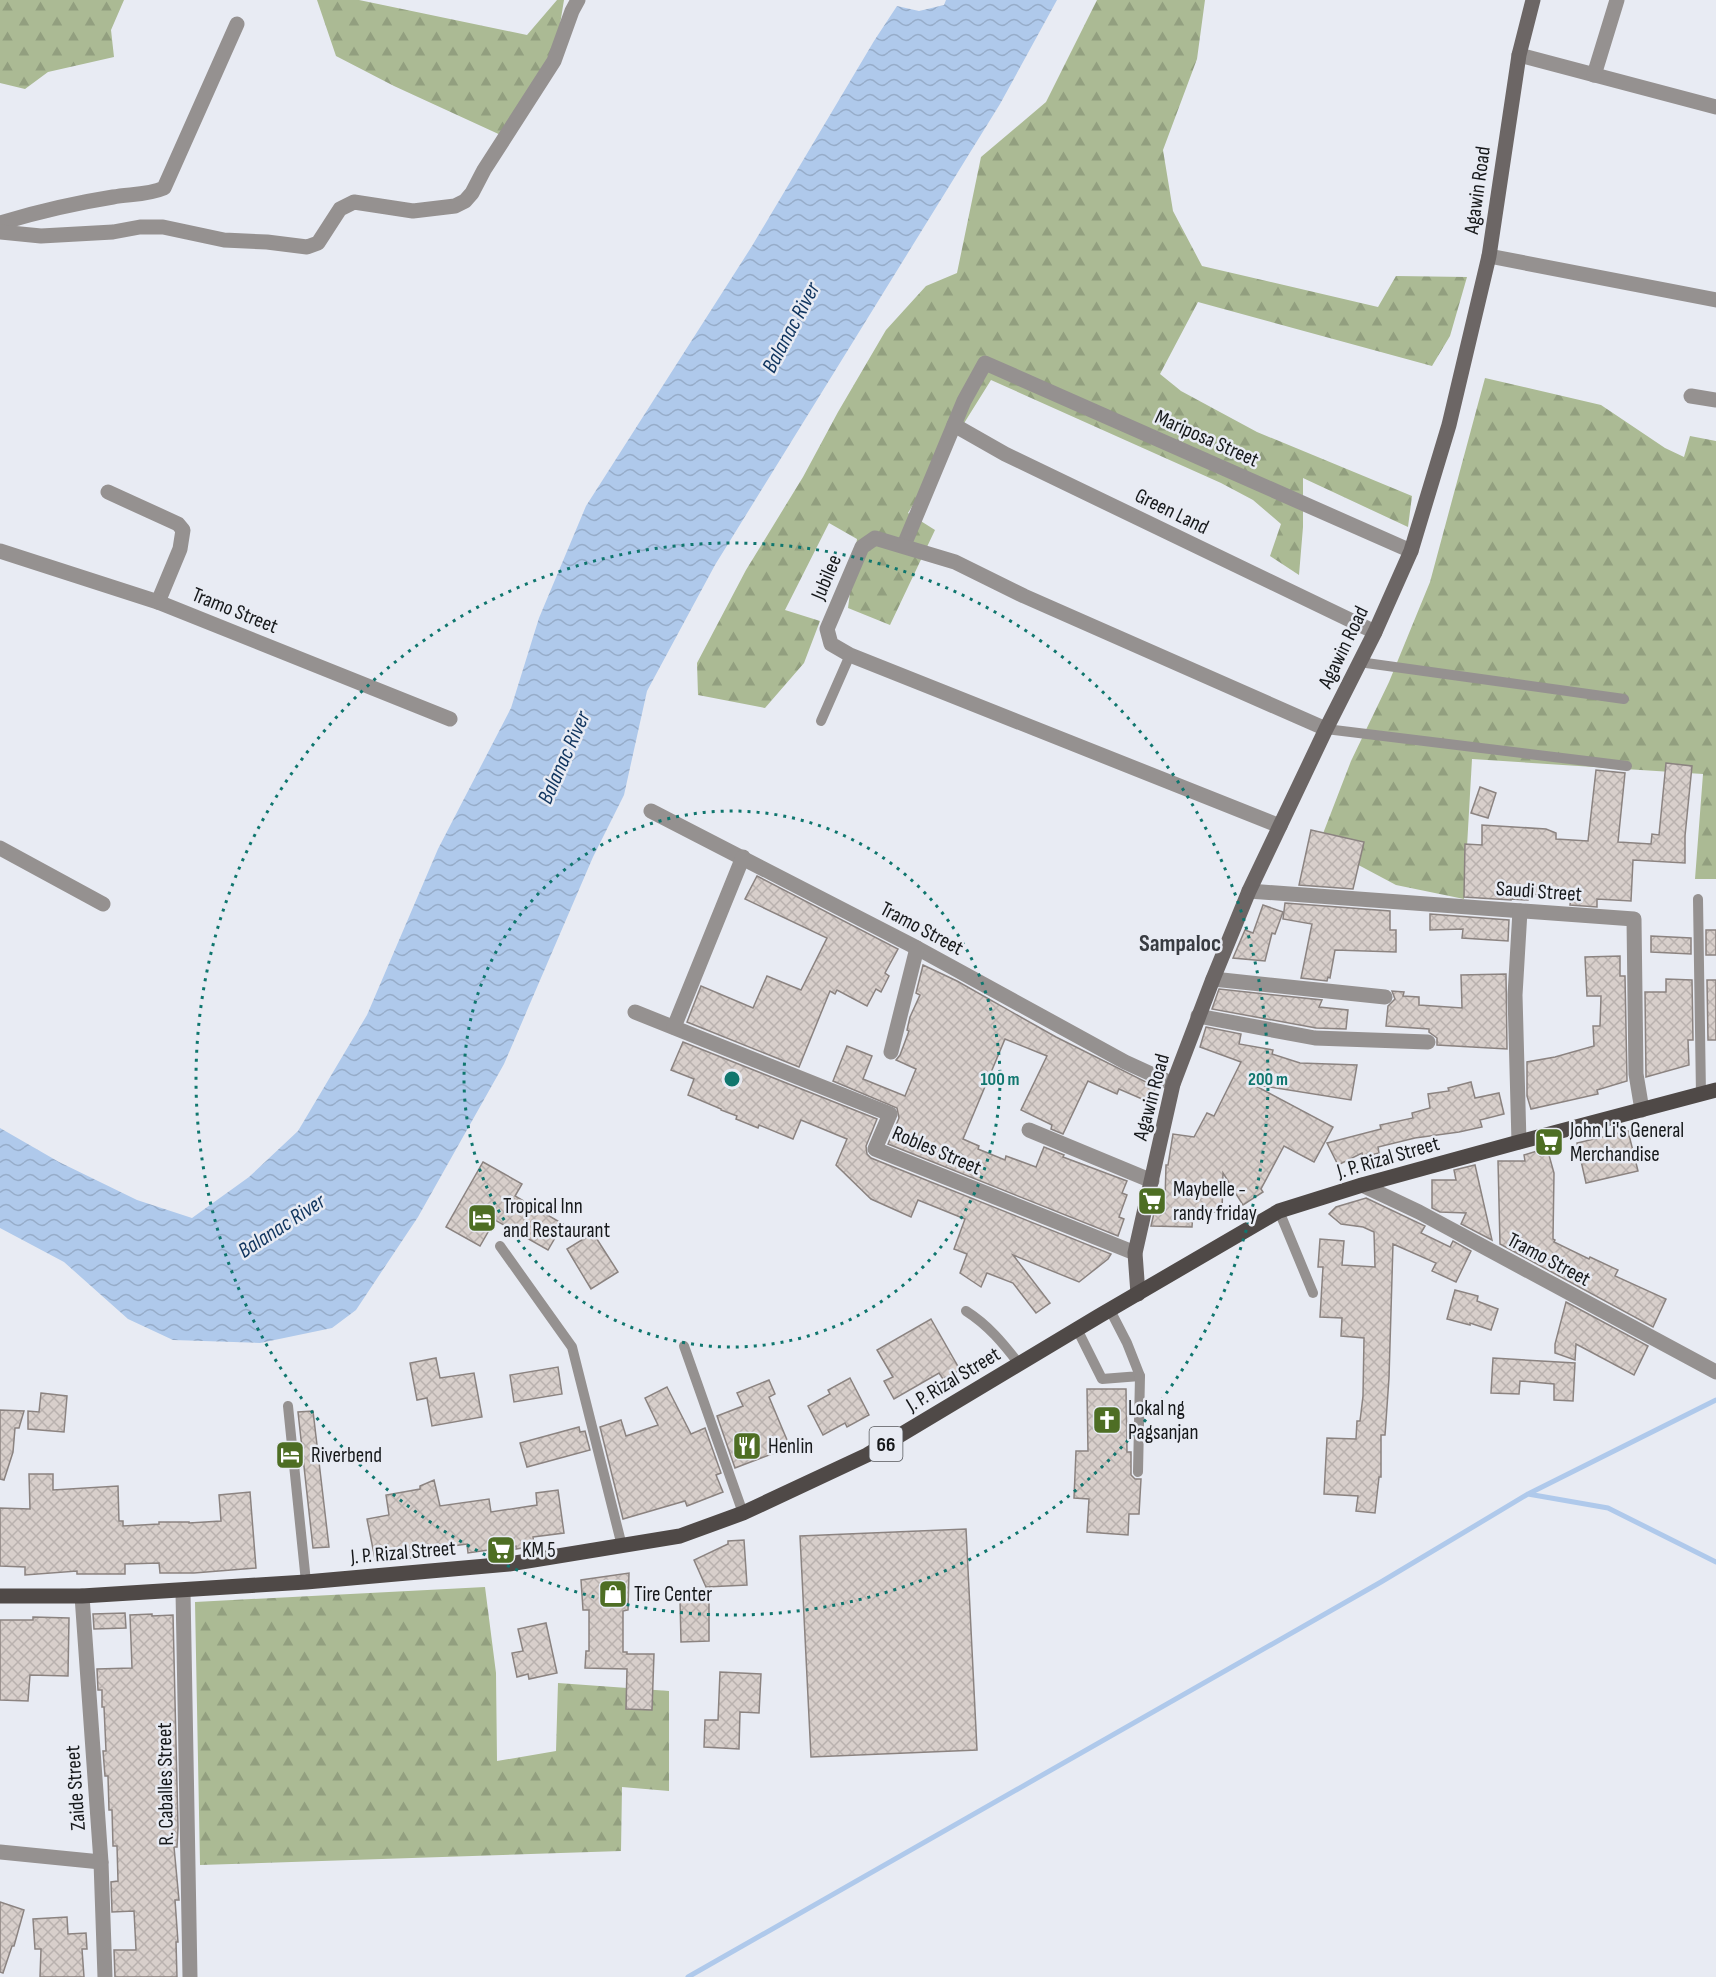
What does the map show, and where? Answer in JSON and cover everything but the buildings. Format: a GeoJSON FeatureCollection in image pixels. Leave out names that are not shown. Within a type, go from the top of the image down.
{"type":"FeatureCollection","features":[{"type":"Feature","properties":{"kind":"main road","name":"J. P. Rizal Street"},"geometry":{"type":"LineString","coordinates":[[0,1596],[82,1596],[306,1582],[509,1564],[680,1536],[743,1513],[867,1455],[1279,1211],[1362,1185],[1716,1090]]}},
{"type":"Feature","properties":{"kind":"street"},"geometry":{"type":"LineString","coordinates":[[0,232],[41,236],[163,227],[224,240],[267,242],[307,248],[318,243],[340,209],[354,202],[413,211],[456,206],[472,193],[484,170],[554,61],[578,0]]}},
{"type":"Feature","properties":{"kind":"street","name":"Agawin Road"},"geometry":{"type":"LineString","coordinates":[[1138,1294],[1135,1253],[1173,1084],[1249,891],[1375,632],[1411,551],[1449,425],[1489,256],[1519,56],[1533,0]]}},
{"type":"Feature","properties":{"kind":"street"},"geometry":{"type":"LineString","coordinates":[[1594,75],[1617,0]]}},
{"type":"Feature","properties":{"kind":"street"},"geometry":{"type":"LineString","coordinates":[[0,223],[45,210],[164,188],[237,24]]}},
{"type":"Feature","properties":{"kind":"street"},"geometry":{"type":"LineString","coordinates":[[1519,56],[1716,107]]}},
{"type":"Feature","properties":{"kind":"street"},"geometry":{"type":"LineString","coordinates":[[1489,256],[1716,300]]}},
{"type":"Feature","properties":{"kind":"street","name":"Mariposa Street"},"geometry":{"type":"LineString","coordinates":[[954,425],[964,400],[985,363],[1411,551]]}},
{"type":"Feature","properties":{"kind":"street"},"geometry":{"type":"LineString","coordinates":[[1692,396],[1716,400]]}},
{"type":"Feature","properties":{"kind":"street"},"geometry":{"type":"LineString","coordinates":[[904,545],[954,425]]}},
{"type":"Feature","properties":{"kind":"street","name":"Green Land"},"geometry":{"type":"LineString","coordinates":[[954,425],[1005,454],[1375,632]]}},
{"type":"Feature","properties":{"kind":"street"},"geometry":{"type":"LineString","coordinates":[[108,492],[178,524],[183,530],[180,549],[158,602]]}},
{"type":"Feature","properties":{"kind":"street","name":"Jubilee"},"geometry":{"type":"LineString","coordinates":[[1280,826],[850,655],[831,644],[827,629],[862,547],[876,538],[955,562],[1024,596],[1326,729]]}},
{"type":"Feature","properties":{"kind":"street","name":"Tramo Street"},"geometry":{"type":"LineString","coordinates":[[0,550],[158,602],[450,719]]}},
{"type":"Feature","properties":{"kind":"street","name":"Tramo Street"},"geometry":{"type":"LineString","coordinates":[[651,811],[917,948],[1125,1062],[1173,1084]]}},
{"type":"Feature","properties":{"kind":"street"},"geometry":{"type":"LineString","coordinates":[[0,848],[103,904]]}},
{"type":"Feature","properties":{"kind":"street"},"geometry":{"type":"LineString","coordinates":[[674,1027],[743,857]]}},
{"type":"Feature","properties":{"kind":"street","name":"Saudi Street"},"geometry":{"type":"LineString","coordinates":[[1249,891],[1634,919],[1636,1074],[1642,1110]]}},
{"type":"Feature","properties":{"kind":"street"},"geometry":{"type":"LineString","coordinates":[[1519,1142],[1515,994],[1521,911]]}},
{"type":"Feature","properties":{"kind":"street"},"geometry":{"type":"LineString","coordinates":[[891,1053],[917,948]]}},
{"type":"Feature","properties":{"kind":"street"},"geometry":{"type":"LineString","coordinates":[[1213,979],[1385,997]]}},
{"type":"Feature","properties":{"kind":"street","name":"Robles Street"},"geometry":{"type":"LineString","coordinates":[[635,1012],[890,1114],[875,1149],[1135,1253]]}},
{"type":"Feature","properties":{"kind":"street"},"geometry":{"type":"LineString","coordinates":[[1198,1017],[1315,1038],[1428,1042]]}},
{"type":"Feature","properties":{"kind":"street"},"geometry":{"type":"LineString","coordinates":[[1029,1130],[1152,1181]]}},
{"type":"Feature","properties":{"kind":"street","name":"Tramo Street"},"geometry":{"type":"LineString","coordinates":[[1362,1185],[1419,1212],[1716,1372]]}},
{"type":"Feature","properties":{"kind":"street","name":"R. Caballes Street"},"geometry":{"type":"LineString","coordinates":[[183,1591],[190,1977]]}},
{"type":"Feature","properties":{"kind":"street","name":"Zaide Street"},"geometry":{"type":"LineString","coordinates":[[82,1596],[101,1862],[105,1977]]}},
{"type":"Feature","properties":{"kind":"street"},"geometry":{"type":"LineString","coordinates":[[0,1852],[101,1862]]}},
{"type":"Feature","properties":{"kind":"lane"},"geometry":{"type":"LineString","coordinates":[[821,721],[850,655]]}},
{"type":"Feature","properties":{"kind":"lane"},"geometry":{"type":"LineString","coordinates":[[1359,662],[1624,699]]}},
{"type":"Feature","properties":{"kind":"lane"},"geometry":{"type":"LineString","coordinates":[[1326,729],[1627,766]]}},
{"type":"Feature","properties":{"kind":"lane"},"geometry":{"type":"LineString","coordinates":[[1698,899],[1701,1095]]}},
{"type":"Feature","properties":{"kind":"lane"},"geometry":{"type":"LineString","coordinates":[[1279,1211],[1313,1293]]}},
{"type":"Feature","properties":{"kind":"lane"},"geometry":{"type":"LineString","coordinates":[[500,1246],[572,1347],[622,1546]]}},
{"type":"Feature","properties":{"kind":"lane"},"geometry":{"type":"LineString","coordinates":[[1110,1310],[1127,1343],[1140,1376],[1138,1472]]}},
{"type":"Feature","properties":{"kind":"lane"},"geometry":{"type":"LineString","coordinates":[[966,1311],[984,1322],[995,1333],[1019,1364]]}},
{"type":"Feature","properties":{"kind":"lane"},"geometry":{"type":"LineString","coordinates":[[1077,1329],[1100,1378],[1140,1376]]}},
{"type":"Feature","properties":{"kind":"lane"},"geometry":{"type":"LineString","coordinates":[[684,1346],[743,1513]]}},
{"type":"Feature","properties":{"kind":"lane"},"geometry":{"type":"LineString","coordinates":[[288,1406],[306,1582]]}},
{"type":"Feature","properties":{"kind":"green space"},"geometry":{"type":"Polygon","coordinates":[[[0,0],[124,0],[111,30],[114,57],[48,72],[25,89],[0,83],[0,0]]]}},
{"type":"Feature","properties":{"kind":"green space"},"geometry":{"type":"Polygon","coordinates":[[[317,0],[359,0],[527,35],[557,0],[564,0],[554,61],[505,137],[394,86],[336,56],[317,0]]]}},
{"type":"Feature","properties":{"kind":"green space"},"geometry":{"type":"Polygon","coordinates":[[[1097,0],[1205,0],[1197,59],[1163,150],[1173,211],[1202,266],[1378,307],[1396,276],[1467,277],[1450,336],[1432,366],[1198,302],[1160,374],[1181,391],[1257,432],[1412,496],[1408,527],[1303,478],[1303,527],[1299,575],[1270,556],[1281,524],[1253,500],[1221,483],[991,380],[908,513],[935,530],[890,625],[848,608],[857,539],[829,523],[785,610],[820,621],[804,663],[765,708],[698,695],[697,663],[746,570],[803,477],[886,330],[926,286],[957,273],[981,157],[1046,102],[1097,0]]]}},
{"type":"Feature","properties":{"kind":"green space"},"geometry":{"type":"Polygon","coordinates":[[[1485,378],[1601,405],[1665,448],[1684,457],[1690,436],[1716,441],[1716,879],[1695,879],[1703,774],[1472,759],[1464,899],[1396,885],[1319,844],[1351,761],[1389,682],[1430,582],[1485,378]]]}},
{"type":"Feature","properties":{"kind":"green space"},"geometry":{"type":"Polygon","coordinates":[[[485,1587],[496,1673],[497,1761],[556,1751],[558,1683],[669,1691],[669,1791],[622,1787],[621,1851],[200,1865],[195,1602],[485,1587]]]}},
{"type":"Feature","properties":{"kind":"water","name":"Balanac River"},"geometry":{"type":"Polygon","coordinates":[[[946,0],[1057,0],[1000,104],[715,565],[647,691],[624,795],[593,857],[504,1064],[418,1217],[356,1310],[332,1328],[260,1343],[173,1340],[128,1319],[64,1262],[0,1228],[0,1128],[59,1162],[137,1200],[192,1218],[249,1177],[298,1131],[367,1015],[438,849],[511,708],[539,618],[586,506],[752,246],[897,6],[919,11],[944,5],[946,0]]]}},
{"type":"Feature","properties":{"kind":"waterway"},"geometry":{"type":"LineString","coordinates":[[1530,1493],[1716,1400]]}},
{"type":"Feature","properties":{"kind":"waterway"},"geometry":{"type":"LineString","coordinates":[[688,1977],[1381,1582],[1528,1494],[1608,1508],[1716,1562]]}},
{"type":"Feature","properties":{"kind":"place","name":"John Li's General Merchandise"},"geometry":{"type":"Point","coordinates":[1549,1142]}},
{"type":"Feature","properties":{"kind":"place","name":"Maybelle - randy friday"},"geometry":{"type":"Point","coordinates":[1152,1201]}},
{"type":"Feature","properties":{"kind":"place","name":"Tropical Inn and Restaurant"},"geometry":{"type":"Point","coordinates":[482,1218]}},
{"type":"Feature","properties":{"kind":"place","name":"Lokal ng Pagsanjan"},"geometry":{"type":"Point","coordinates":[1107,1420]}},
{"type":"Feature","properties":{"kind":"place","name":"Henlin"},"geometry":{"type":"Point","coordinates":[747,1446]}},
{"type":"Feature","properties":{"kind":"place","name":"Riverbend"},"geometry":{"type":"Point","coordinates":[290,1455]}},
{"type":"Feature","properties":{"kind":"place","name":"KM 5"},"geometry":{"type":"Point","coordinates":[501,1550]}},
{"type":"Feature","properties":{"kind":"place","name":"Tire Center"},"geometry":{"type":"Point","coordinates":[613,1594]}},
{"type":"Feature","properties":{"kind":"district","name":"Sampaloc"},"geometry":{"type":"Point","coordinates":[1180,943]}}]}
